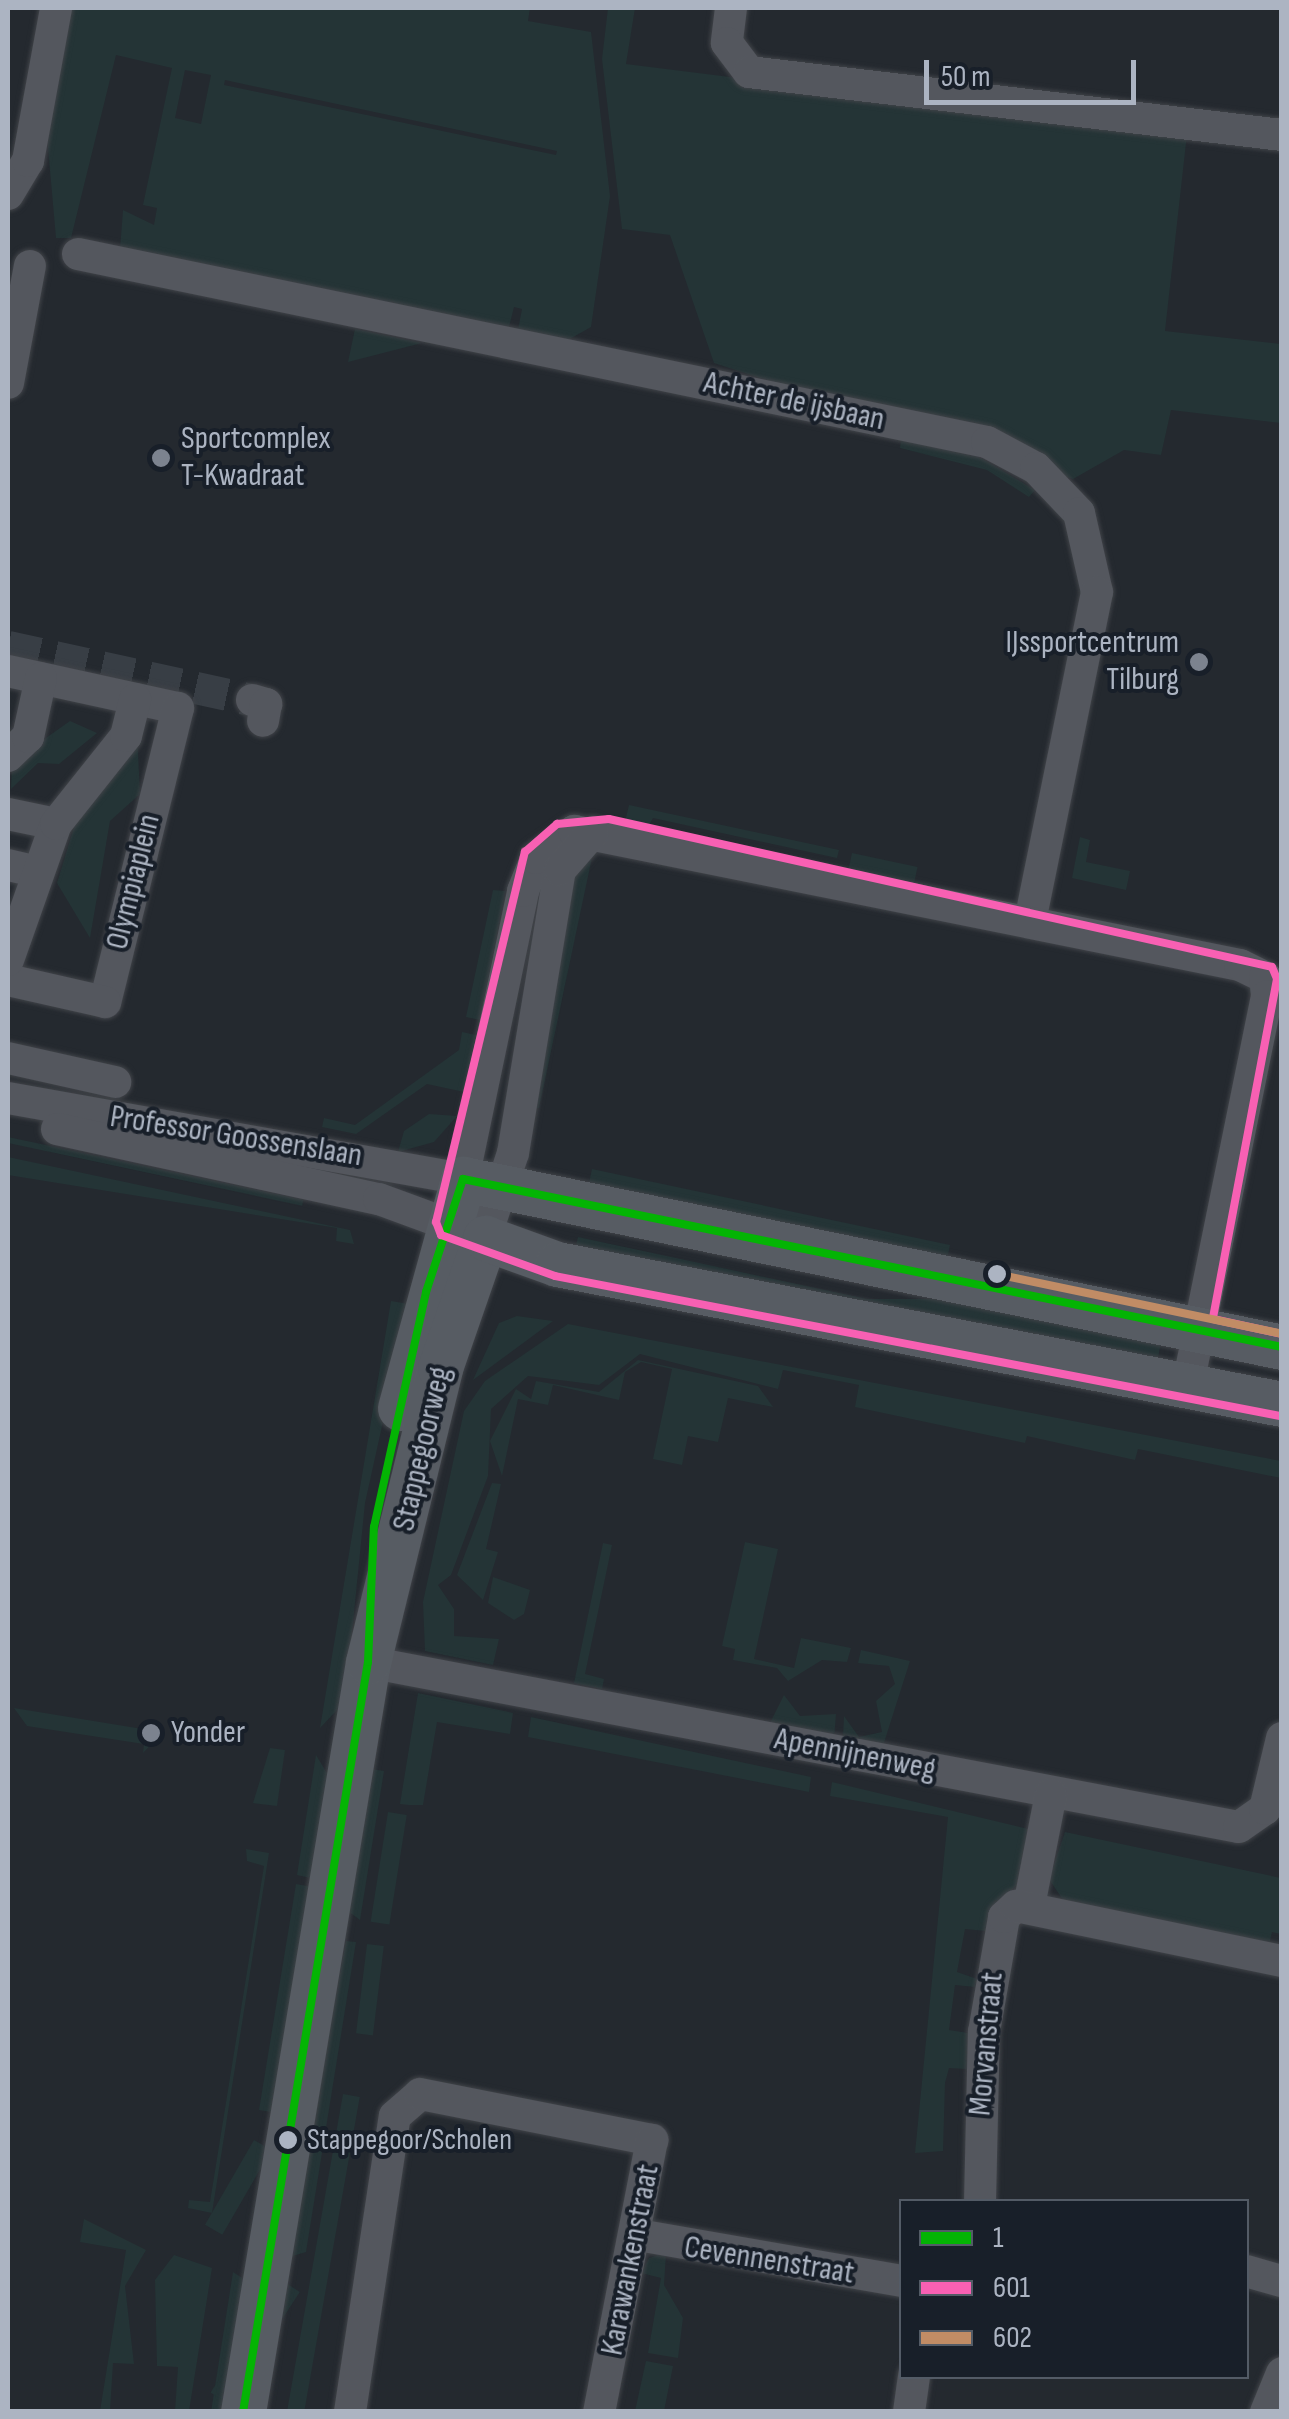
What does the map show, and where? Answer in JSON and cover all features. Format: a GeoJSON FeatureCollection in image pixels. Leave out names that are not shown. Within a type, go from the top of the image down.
{"type":"FeatureCollection","features":[{"type":"Feature","properties":{"kind":"street"},"geometry":{"type":"LineString","coordinates":[[8,194],[28,161],[56,8]]}},
{"type":"Feature","properties":{"kind":"street"},"geometry":{"type":"LineString","coordinates":[[731,8],[727,43],[749,72],[1282,135]]}},
{"type":"Feature","properties":{"kind":"street","name":"Achter de ijsbaan"},"geometry":{"type":"LineString","coordinates":[[78,254],[987,442],[1036,468],[1079,513],[1097,592],[1030,920]]}},
{"type":"Feature","properties":{"kind":"street"},"geometry":{"type":"LineString","coordinates":[[8,383],[30,266]]}},
{"type":"Feature","properties":{"kind":"street","name":"Olympiaplein"},"geometry":{"type":"LineString","coordinates":[[8,671],[178,708],[105,1002],[8,980]]}},
{"type":"Feature","properties":{"kind":"street"},"geometry":{"type":"LineString","coordinates":[[8,756],[28,737],[41,678]]}},
{"type":"Feature","properties":{"kind":"street"},"geometry":{"type":"LineString","coordinates":[[8,960],[23,868],[126,736],[135,699]]}},
{"type":"Feature","properties":{"kind":"street"},"geometry":{"type":"LineString","coordinates":[[8,814],[56,824]]}},
{"type":"Feature","properties":{"kind":"street","name":"Stappegoorweg"},"geometry":{"type":"LineString","coordinates":[[243,2412],[368,1662],[440,1368],[467,1232],[483,1184],[560,870],[576,842],[602,831],[1030,920]]}},
{"type":"Feature","properties":{"kind":"street"},"geometry":{"type":"LineString","coordinates":[[1030,920],[1265,977],[1188,1384]]}},
{"type":"Feature","properties":{"kind":"street"},"geometry":{"type":"LineString","coordinates":[[8,1058],[115,1082]]}},
{"type":"Feature","properties":{"kind":"street","name":"Professor Goossenslaan"},"geometry":{"type":"LineString","coordinates":[[8,1098],[483,1184]]}},
{"type":"Feature","properties":{"kind":"street","name":"Professor Goossenslaan"},"geometry":{"type":"LineString","coordinates":[[8,1119],[379,1200],[467,1232]]}},
{"type":"Feature","properties":{"kind":"street"},"geometry":{"type":"LineString","coordinates":[[483,1184],[1282,1348]]}},
{"type":"Feature","properties":{"kind":"street"},"geometry":{"type":"LineString","coordinates":[[467,1232],[567,1267],[1282,1404]]}},
{"type":"Feature","properties":{"kind":"street","name":"Apennijnenweg"},"geometry":{"type":"LineString","coordinates":[[368,1662],[1240,1827],[1265,1809],[1282,1738]]}},
{"type":"Feature","properties":{"kind":"street"},"geometry":{"type":"LineString","coordinates":[[1052,1794],[1029,1906],[1282,1961]]}},
{"type":"Feature","properties":{"kind":"street","name":"Morvanstraat"},"geometry":{"type":"LineString","coordinates":[[980,2199],[994,1962],[1004,1917],[1029,1906]]}},
{"type":"Feature","properties":{"kind":"street","name":"Karawankenstraat"},"geometry":{"type":"LineString","coordinates":[[350,2412],[404,2103],[420,2094],[642,2132],[654,2152],[600,2412]]}},
{"type":"Feature","properties":{"kind":"street","name":"Cevennenstraat"},"geometry":{"type":"LineString","coordinates":[[638,2235],[899,2279]]}},
{"type":"Feature","properties":{"kind":"street"},"geometry":{"type":"LineString","coordinates":[[1249,2272],[1282,2281]]}},
{"type":"Feature","properties":{"kind":"street"},"geometry":{"type":"LineString","coordinates":[[1266,2412],[1282,2373]]}},
{"type":"Feature","properties":{"kind":"street"},"geometry":{"type":"LineString","coordinates":[[909,2412],[914,2379]]}},
{"type":"Feature","properties":{"kind":"shaded area"},"geometry":{"type":"Polygon","coordinates":[[[67,8],[530,8],[528,21],[591,32],[610,196],[591,327],[568,340],[518,330],[522,309],[514,307],[509,327],[120,249],[123,210],[154,225],[157,208],[143,205],[172,68],[116,55],[71,238],[56,238],[46,125],[67,8]],[[185,70],[175,118],[201,124],[211,75],[185,70]],[[225,80],[224,85],[556,155],[557,151],[225,80]]]}},
{"type":"Feature","properties":{"kind":"shaded area"},"geometry":{"type":"Polygon","coordinates":[[[608,8],[635,8],[626,64],[1187,134],[1165,331],[1281,344],[1281,423],[1171,410],[1161,455],[1124,450],[1073,479],[714,363],[670,235],[622,229],[602,59],[608,8]]]}},
{"type":"Feature","properties":{"kind":"shaded area"},"geometry":{"type":"Polygon","coordinates":[[[355,329],[422,343],[348,362],[355,329]]]}},
{"type":"Feature","properties":{"kind":"shaded area"},"geometry":{"type":"Polygon","coordinates":[[[901,440],[981,458],[1035,490],[1029,497],[987,470],[900,448],[901,440]]]}},
{"type":"Feature","properties":{"kind":"shaded area"},"geometry":{"type":"Polygon","coordinates":[[[70,721],[97,733],[59,764],[38,763],[11,789],[12,762],[70,721]]]}},
{"type":"Feature","properties":{"kind":"shaded area"},"geometry":{"type":"Polygon","coordinates":[[[137,732],[140,794],[110,821],[90,938],[57,883],[78,814],[137,732]]]}},
{"type":"Feature","properties":{"kind":"shaded area"},"geometry":{"type":"Polygon","coordinates":[[[629,805],[839,850],[837,858],[653,818],[648,827],[625,822],[629,805]]]}},
{"type":"Feature","properties":{"kind":"shaded area"},"geometry":{"type":"Polygon","coordinates":[[[1080,837],[1090,840],[1086,862],[1130,871],[1126,890],[1072,878],[1080,837]]]}},
{"type":"Feature","properties":{"kind":"shaded area"},"geometry":{"type":"Polygon","coordinates":[[[594,848],[539,1108],[531,1107],[567,886],[594,848]]]}},
{"type":"Feature","properties":{"kind":"shaded area"},"geometry":{"type":"Polygon","coordinates":[[[513,851],[480,1020],[466,1017],[493,890],[505,891],[513,851]]]}},
{"type":"Feature","properties":{"kind":"shaded area"},"geometry":{"type":"Polygon","coordinates":[[[852,853],[918,867],[914,884],[848,870],[852,853]]]}},
{"type":"Feature","properties":{"kind":"shaded area"},"geometry":{"type":"Polygon","coordinates":[[[462,1032],[476,1035],[464,1092],[427,1084],[356,1134],[322,1127],[324,1118],[355,1125],[459,1050],[462,1032]]]}},
{"type":"Feature","properties":{"kind":"shaded area"},"geometry":{"type":"Polygon","coordinates":[[[429,1114],[457,1116],[434,1142],[398,1152],[404,1131],[429,1114]]]}},
{"type":"Feature","properties":{"kind":"shaded area"},"geometry":{"type":"Polygon","coordinates":[[[8,1137],[303,1200],[302,1206],[8,1143],[8,1137]]]}},
{"type":"Feature","properties":{"kind":"shaded area"},"geometry":{"type":"Polygon","coordinates":[[[8,1157],[350,1230],[354,1244],[336,1241],[337,1228],[8,1175],[8,1157]]]}},
{"type":"Feature","properties":{"kind":"shaded area"},"geometry":{"type":"Polygon","coordinates":[[[592,1169],[950,1245],[946,1263],[588,1187],[592,1169]]]}},
{"type":"Feature","properties":{"kind":"shaded area"},"geometry":{"type":"Polygon","coordinates":[[[578,1237],[867,1299],[980,1299],[1162,1338],[1157,1362],[574,1254],[578,1237]]]}},
{"type":"Feature","properties":{"kind":"shaded area"},"geometry":{"type":"Polygon","coordinates":[[[391,1301],[409,1304],[365,1503],[348,1673],[339,1708],[320,1728],[391,1301]]]}},
{"type":"Feature","properties":{"kind":"shaded area"},"geometry":{"type":"Polygon","coordinates":[[[517,1316],[553,1321],[473,1380],[499,1323],[517,1316]]]}},
{"type":"Feature","properties":{"kind":"shaded area"},"geometry":{"type":"Polygon","coordinates":[[[568,1324],[1281,1461],[1281,1478],[1138,1449],[1135,1460],[1027,1436],[1025,1443],[855,1407],[859,1385],[783,1370],[778,1389],[640,1354],[599,1385],[528,1376],[491,1409],[488,1476],[451,1575],[438,1585],[454,1609],[454,1636],[499,1639],[493,1665],[425,1651],[423,1602],[464,1411],[485,1381],[568,1324]]]}},
{"type":"Feature","properties":{"kind":"shaded area"},"geometry":{"type":"Polygon","coordinates":[[[638,1360],[758,1386],[773,1407],[728,1398],[718,1442],[688,1436],[682,1465],[653,1459],[672,1369],[641,1362],[625,1372],[619,1400],[553,1385],[548,1405],[518,1399],[502,1476],[490,1441],[516,1389],[531,1399],[536,1381],[599,1392],[638,1360]]]}},
{"type":"Feature","properties":{"kind":"shaded area"},"geometry":{"type":"Polygon","coordinates":[[[492,1483],[501,1484],[486,1549],[498,1552],[483,1600],[457,1575],[492,1483]]]}},
{"type":"Feature","properties":{"kind":"shaded area"},"geometry":{"type":"Polygon","coordinates":[[[745,1542],[778,1549],[754,1659],[794,1668],[801,1638],[851,1648],[847,1662],[822,1660],[788,1681],[777,1668],[733,1660],[735,1649],[722,1646],[745,1542]]]}},
{"type":"Feature","properties":{"kind":"shaded area"},"geometry":{"type":"Polygon","coordinates":[[[603,1543],[612,1545],[585,1674],[604,1679],[602,1689],[574,1683],[603,1543]]]}},
{"type":"Feature","properties":{"kind":"shaded area"},"geometry":{"type":"Polygon","coordinates":[[[493,1577],[530,1590],[524,1614],[514,1620],[488,1603],[493,1577]]]}},
{"type":"Feature","properties":{"kind":"shaded area"},"geometry":{"type":"Polygon","coordinates":[[[861,1650],[910,1661],[882,1749],[843,1736],[844,1716],[859,1737],[882,1732],[876,1701],[895,1684],[889,1666],[858,1663],[861,1650]]]}},
{"type":"Feature","properties":{"kind":"shaded area"},"geometry":{"type":"Polygon","coordinates":[[[418,1693],[513,1713],[510,1734],[437,1722],[423,1805],[400,1804],[418,1693]]]}},
{"type":"Feature","properties":{"kind":"shaded area"},"geometry":{"type":"Polygon","coordinates":[[[784,1695],[800,1716],[836,1714],[834,1739],[769,1725],[784,1695]]]}},
{"type":"Feature","properties":{"kind":"shaded area"},"geometry":{"type":"Polygon","coordinates":[[[14,1708],[162,1733],[143,1753],[144,1744],[27,1726],[14,1708]]]}},
{"type":"Feature","properties":{"kind":"shaded area"},"geometry":{"type":"Polygon","coordinates":[[[531,1717],[811,1777],[809,1792],[528,1737],[531,1717]]]}},
{"type":"Feature","properties":{"kind":"shaded area"},"geometry":{"type":"Polygon","coordinates":[[[270,1748],[285,1750],[277,1806],[253,1803],[270,1748]]]}},
{"type":"Feature","properties":{"kind":"shaded area"},"geometry":{"type":"Polygon","coordinates":[[[316,1755],[328,1775],[315,1879],[297,1875],[316,1755]]]}},
{"type":"Feature","properties":{"kind":"shaded area"},"geometry":{"type":"Polygon","coordinates":[[[365,1768],[384,1771],[360,1920],[345,1909],[365,1768]]]}},
{"type":"Feature","properties":{"kind":"shaded area"},"geometry":{"type":"Polygon","coordinates":[[[832,1782],[1028,1829],[1018,1884],[993,1907],[986,1931],[965,1929],[957,1972],[977,1979],[975,1987],[955,1985],[949,2030],[968,2033],[967,2069],[949,2068],[943,2151],[915,2153],[948,1817],[830,1796],[832,1782]]]}},
{"type":"Feature","properties":{"kind":"shaded area"},"geometry":{"type":"Polygon","coordinates":[[[388,1812],[407,1815],[389,1925],[371,1922],[388,1812]]]}},
{"type":"Feature","properties":{"kind":"shaded area"},"geometry":{"type":"Polygon","coordinates":[[[1065,1832],[1281,1878],[1281,1934],[1272,1932],[1269,1945],[1063,1900],[1049,1879],[1065,1832]]]}},
{"type":"Feature","properties":{"kind":"shaded area"},"geometry":{"type":"Polygon","coordinates":[[[246,1849],[269,1853],[212,2213],[188,2208],[189,2200],[210,2202],[264,1866],[247,1861],[246,1849]]]}},
{"type":"Feature","properties":{"kind":"shaded area"},"geometry":{"type":"Polygon","coordinates":[[[296,1884],[313,1887],[271,2112],[259,2110],[296,1884]]]}},
{"type":"Feature","properties":{"kind":"shaded area"},"geometry":{"type":"Polygon","coordinates":[[[346,1941],[356,1942],[306,2252],[286,2258],[346,1941]]]}},
{"type":"Feature","properties":{"kind":"shaded area"},"geometry":{"type":"Polygon","coordinates":[[[367,1944],[384,1946],[373,2035],[356,2033],[367,1944]]]}},
{"type":"Feature","properties":{"kind":"shaded area"},"geometry":{"type":"Polygon","coordinates":[[[343,2094],[360,2097],[304,2412],[287,2410],[343,2094]]]}},
{"type":"Feature","properties":{"kind":"shaded area"},"geometry":{"type":"Polygon","coordinates":[[[254,2140],[271,2150],[222,2235],[205,2225],[254,2140]]]}},
{"type":"Feature","properties":{"kind":"shaded area"},"geometry":{"type":"Polygon","coordinates":[[[84,2219],[146,2250],[125,2286],[134,2364],[113,2363],[110,2411],[100,2411],[126,2250],[80,2242],[84,2219]]]}},
{"type":"Feature","properties":{"kind":"shaded area"},"geometry":{"type":"Polygon","coordinates":[[[666,2253],[664,2285],[683,2318],[678,2358],[648,2353],[661,2278],[641,2273],[649,2258],[666,2253]]]}},
{"type":"Feature","properties":{"kind":"shaded area"},"geometry":{"type":"Polygon","coordinates":[[[174,2255],[212,2268],[189,2411],[175,2411],[178,2367],[157,2366],[155,2280],[174,2255]]]}},
{"type":"Feature","properties":{"kind":"shaded area"},"geometry":{"type":"Polygon","coordinates":[[[233,2272],[248,2282],[230,2411],[211,2412],[233,2272]]]}},
{"type":"Feature","properties":{"kind":"shaded area"},"geometry":{"type":"Polygon","coordinates":[[[283,2281],[300,2292],[227,2403],[211,2393],[283,2281]]]}},
{"type":"Feature","properties":{"kind":"shaded area"},"geometry":{"type":"Polygon","coordinates":[[[646,2361],[673,2366],[664,2411],[635,2411],[646,2361]]]}},
{"type":"Feature","properties":{"kind":"tunnel"},"geometry":{"type":"LineString","coordinates":[[8,647],[252,700]]}},
{"type":"Feature","properties":{"kind":"transit line","name":"601"},"geometry":{"type":"LineString","coordinates":[[1280,1416],[555,1276],[441,1235],[436,1222],[525,852],[557,824],[609,819],[1272,967],[1277,979],[1213,1319],[1282,1334]]}},
{"type":"Feature","properties":{"kind":"transit line","name":"1"},"geometry":{"type":"LineString","coordinates":[[243,2412],[368,1662],[374,1527],[426,1292],[463,1179],[1282,1347]]}},
{"type":"Feature","properties":{"kind":"transit line","name":"602"},"geometry":{"type":"LineString","coordinates":[[996,1274],[1282,1334]]}},
{"type":"Feature","properties":{"kind":"place","name":"Sportcomplex T-Kwadraat"},"geometry":{"type":"Point","coordinates":[161,458]}},
{"type":"Feature","properties":{"kind":"place","name":"IJssportcentrum Tilburg"},"geometry":{"type":"Point","coordinates":[1199,662]}},
{"type":"Feature","properties":{"kind":"place","name":"Yonder"},"geometry":{"type":"Point","coordinates":[151,1733]}},
{"type":"Feature","properties":{"kind":"place","name":"Stappegoor/Scholen"},"geometry":{"type":"Point","coordinates":[288,2140]}}]}
